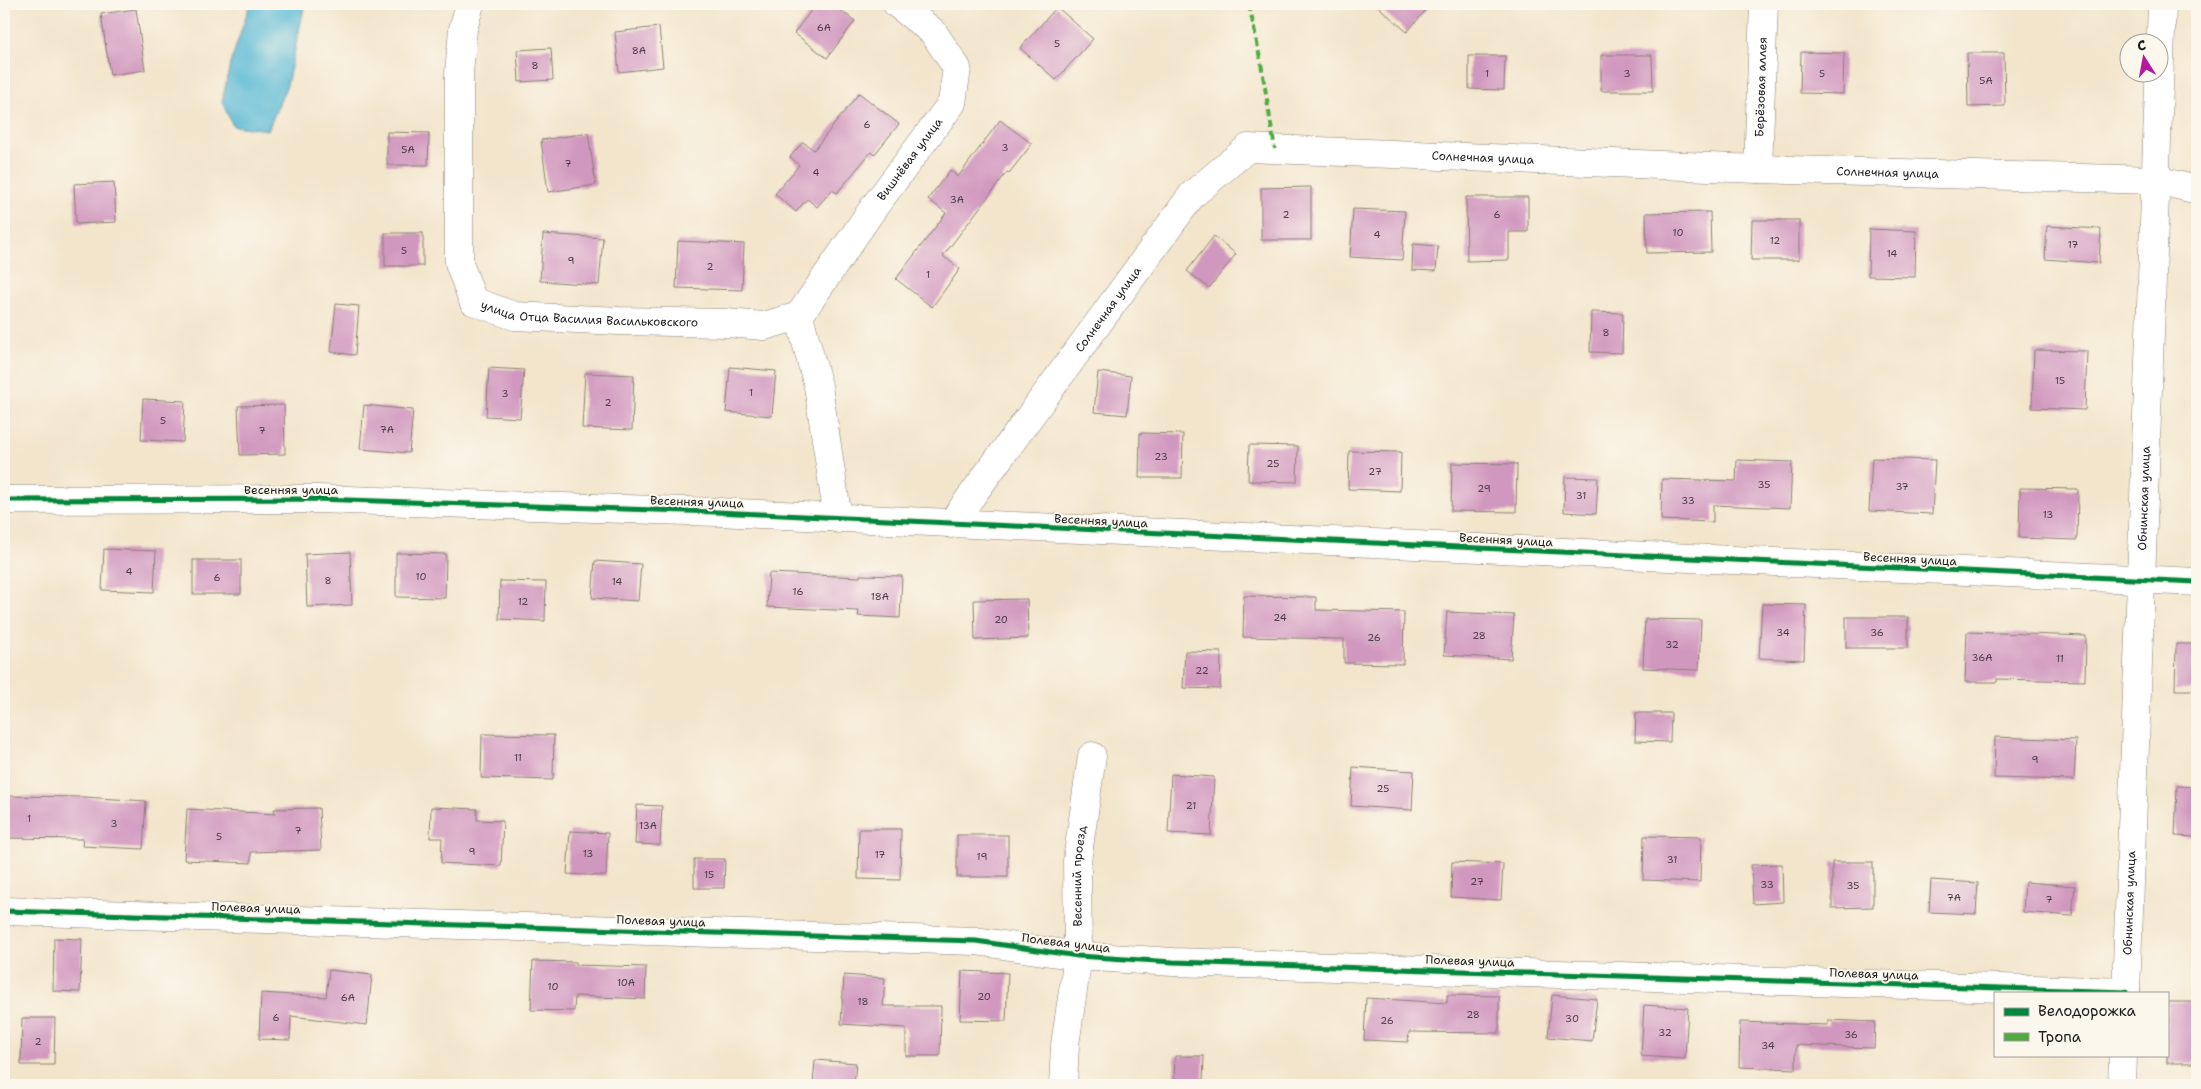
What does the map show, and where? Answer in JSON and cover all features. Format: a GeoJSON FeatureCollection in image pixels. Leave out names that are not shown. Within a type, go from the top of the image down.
{"type":"FeatureCollection","features":[{"type":"Feature","properties":{"kind":"street","name":"улица Отца Василия Васильковского"},"geometry":{"type":"LineString","coordinates":[[470,4],[462,29],[459,73],[459,263],[473,301],[514,316],[619,322],[727,323],[764,326],[799,316]]}},
{"type":"Feature","properties":{"kind":"street","name":"Вишнёвая улица"},"geometry":{"type":"LineString","coordinates":[[799,316],[874,207],[952,103],[956,68],[933,32],[897,4]]}},
{"type":"Feature","properties":{"kind":"street","name":"Берёзовая аллея"},"geometry":{"type":"LineString","coordinates":[[1758,169],[1764,4]]}},
{"type":"Feature","properties":{"kind":"street","name":"Обнинская улица"},"geometry":{"type":"LineString","coordinates":[[2126,992],[2162,4]]}},
{"type":"Feature","properties":{"kind":"street","name":"Солнечная улица"},"geometry":{"type":"LineString","coordinates":[[951,524],[1192,195],[1248,148],[1758,169],[2157,180],[2197,190]]}},
{"type":"Feature","properties":{"kind":"street"},"geometry":{"type":"LineString","coordinates":[[799,316],[818,386],[838,518]]}},
{"type":"Feature","properties":{"kind":"street","name":"Весенняя улица"},"geometry":{"type":"LineString","coordinates":[[4,500],[316,499],[717,512],[2197,582]]}},
{"type":"Feature","properties":{"kind":"street","name":"Весенний проезд"},"geometry":{"type":"LineString","coordinates":[[1063,1085],[1066,1045],[1078,956],[1077,861],[1092,756]]}},
{"type":"Feature","properties":{"kind":"street","name":"Полевая улица"},"geometry":{"type":"LineString","coordinates":[[4,910],[976,941],[1078,956],[1173,962],[2095,992]]}},
{"type":"Feature","properties":{"kind":"street"},"geometry":{"type":"LineString","coordinates":[[2122,1085],[2123,1056]]}},
{"type":"Feature","properties":{"kind":"water"},"geometry":{"type":"Polygon","coordinates":[[[250,4],[305,4],[287,85],[268,130],[233,126],[222,102],[230,64],[250,4]]]}},
{"type":"Feature","properties":{"kind":"building"},"geometry":{"type":"Polygon","coordinates":[[[816,4],[832,4],[855,21],[827,58],[794,33],[816,4]]]}},
{"type":"Feature","properties":{"kind":"building"},"geometry":{"type":"Polygon","coordinates":[[[1375,4],[1431,4],[1407,32],[1375,4]]]}},
{"type":"Feature","properties":{"kind":"building"},"geometry":{"type":"Polygon","coordinates":[[[1057,7],[1093,39],[1056,80],[1020,48],[1057,7]]]}},
{"type":"Feature","properties":{"kind":"building"},"geometry":{"type":"Polygon","coordinates":[[[136,9],[145,70],[110,75],[101,14],[136,9]]]}},
{"type":"Feature","properties":{"kind":"building"},"geometry":{"type":"Polygon","coordinates":[[[659,27],[663,67],[619,72],[615,32],[659,27]]]}},
{"type":"Feature","properties":{"kind":"building"},"geometry":{"type":"Polygon","coordinates":[[[551,48],[553,80],[519,82],[517,50],[551,48]]]}},
{"type":"Feature","properties":{"kind":"building"},"geometry":{"type":"Polygon","coordinates":[[[1801,52],[1844,53],[1843,94],[1800,93],[1801,52]]]}},
{"type":"Feature","properties":{"kind":"building"},"geometry":{"type":"Polygon","coordinates":[[[1967,53],[2004,53],[2005,106],[1968,107],[1967,53]]]}},
{"type":"Feature","properties":{"kind":"building"},"geometry":{"type":"Polygon","coordinates":[[[1601,55],[1652,55],[1653,91],[1601,91],[1601,55]]]}},
{"type":"Feature","properties":{"kind":"building"},"geometry":{"type":"Polygon","coordinates":[[[1469,56],[1505,56],[1504,90],[1469,89],[1469,56]]]}},
{"type":"Feature","properties":{"kind":"building"},"geometry":{"type":"Polygon","coordinates":[[[859,93],[899,124],[874,155],[871,152],[837,193],[832,190],[817,207],[807,199],[796,212],[775,194],[799,165],[790,157],[803,142],[814,150],[859,93]]]}},
{"type":"Feature","properties":{"kind":"building"},"geometry":{"type":"Polygon","coordinates":[[[1000,120],[1032,144],[1009,173],[1007,172],[943,256],[960,269],[932,307],[896,279],[946,213],[928,199],[950,170],[958,177],[1000,120]]]}},
{"type":"Feature","properties":{"kind":"building"},"geometry":{"type":"Polygon","coordinates":[[[387,132],[429,133],[428,165],[387,165],[387,132]]]}},
{"type":"Feature","properties":{"kind":"building"},"geometry":{"type":"Polygon","coordinates":[[[588,133],[596,185],[548,192],[541,140],[588,133]]]}},
{"type":"Feature","properties":{"kind":"building"},"geometry":{"type":"Polygon","coordinates":[[[114,182],[116,222],[76,224],[74,184],[114,182]]]}},
{"type":"Feature","properties":{"kind":"building"},"geometry":{"type":"Polygon","coordinates":[[[1311,187],[1311,240],[1261,240],[1261,188],[1311,187]]]}},
{"type":"Feature","properties":{"kind":"building"},"geometry":{"type":"Polygon","coordinates":[[[1466,197],[1528,197],[1528,232],[1509,232],[1509,260],[1467,261],[1466,197]]]}},
{"type":"Feature","properties":{"kind":"building"},"geometry":{"type":"Polygon","coordinates":[[[1353,209],[1405,211],[1402,260],[1350,257],[1353,209]]]}},
{"type":"Feature","properties":{"kind":"building"},"geometry":{"type":"Polygon","coordinates":[[[1710,212],[1711,252],[1647,253],[1646,213],[1710,212]]]}},
{"type":"Feature","properties":{"kind":"building"},"geometry":{"type":"Polygon","coordinates":[[[1752,220],[1799,220],[1799,260],[1751,260],[1752,220]]]}},
{"type":"Feature","properties":{"kind":"building"},"geometry":{"type":"Polygon","coordinates":[[[2047,226],[2101,229],[2099,263],[2045,259],[2047,226]]]}},
{"type":"Feature","properties":{"kind":"building"},"geometry":{"type":"Polygon","coordinates":[[[1869,229],[1916,231],[1915,277],[1868,276],[1869,229]]]}},
{"type":"Feature","properties":{"kind":"building"},"geometry":{"type":"Polygon","coordinates":[[[385,233],[423,233],[423,266],[385,266],[385,233]]]}},
{"type":"Feature","properties":{"kind":"building"},"geometry":{"type":"Polygon","coordinates":[[[543,234],[603,238],[599,285],[540,281],[543,234]]]}},
{"type":"Feature","properties":{"kind":"building"},"geometry":{"type":"Polygon","coordinates":[[[1214,236],[1236,254],[1209,288],[1187,271],[1214,236]]]}},
{"type":"Feature","properties":{"kind":"building"},"geometry":{"type":"Polygon","coordinates":[[[678,241],[744,244],[742,290],[676,288],[678,241]]]}},
{"type":"Feature","properties":{"kind":"building"},"geometry":{"type":"Polygon","coordinates":[[[1413,244],[1438,246],[1436,271],[1412,270],[1413,244]]]}},
{"type":"Feature","properties":{"kind":"building"},"geometry":{"type":"Polygon","coordinates":[[[336,304],[359,306],[355,355],[331,352],[336,304]]]}},
{"type":"Feature","properties":{"kind":"building"},"geometry":{"type":"Polygon","coordinates":[[[1591,312],[1623,313],[1622,353],[1590,352],[1591,312]]]}},
{"type":"Feature","properties":{"kind":"building"},"geometry":{"type":"Polygon","coordinates":[[[2034,350],[2087,351],[2085,410],[2032,408],[2034,350]]]}},
{"type":"Feature","properties":{"kind":"building"},"geometry":{"type":"Polygon","coordinates":[[[730,367],[776,371],[772,416],[726,412],[730,367]]]}},
{"type":"Feature","properties":{"kind":"building"},"geometry":{"type":"Polygon","coordinates":[[[489,368],[524,370],[520,418],[486,416],[489,368]]]}},
{"type":"Feature","properties":{"kind":"building"},"geometry":{"type":"Polygon","coordinates":[[[1098,372],[1131,376],[1127,415],[1094,412],[1098,372]]]}},
{"type":"Feature","properties":{"kind":"building"},"geometry":{"type":"Polygon","coordinates":[[[585,373],[634,375],[632,430],[582,428],[585,373]]]}},
{"type":"Feature","properties":{"kind":"building"},"geometry":{"type":"Polygon","coordinates":[[[143,399],[185,401],[183,442],[141,440],[143,399]]]}},
{"type":"Feature","properties":{"kind":"building"},"geometry":{"type":"Polygon","coordinates":[[[284,405],[285,454],[240,455],[238,406],[284,405]]]}},
{"type":"Feature","properties":{"kind":"building"},"geometry":{"type":"Polygon","coordinates":[[[364,405],[413,410],[409,453],[360,449],[364,405]]]}},
{"type":"Feature","properties":{"kind":"building"},"geometry":{"type":"Polygon","coordinates":[[[1140,433],[1183,434],[1182,478],[1139,478],[1140,433]]]}},
{"type":"Feature","properties":{"kind":"building"},"geometry":{"type":"Polygon","coordinates":[[[1249,445],[1298,446],[1297,482],[1248,481],[1249,445]]]}},
{"type":"Feature","properties":{"kind":"building"},"geometry":{"type":"Polygon","coordinates":[[[1349,451],[1401,452],[1400,491],[1348,489],[1349,451]]]}},
{"type":"Feature","properties":{"kind":"building"},"geometry":{"type":"Polygon","coordinates":[[[1872,458],[1935,460],[1932,514],[1869,511],[1872,458]]]}},
{"type":"Feature","properties":{"kind":"building"},"geometry":{"type":"Polygon","coordinates":[[[1737,460],[1792,462],[1790,508],[1713,505],[1713,522],[1661,520],[1662,479],[1736,481],[1737,460]]]}},
{"type":"Feature","properties":{"kind":"building"},"geometry":{"type":"Polygon","coordinates":[[[1452,463],[1517,464],[1516,512],[1451,511],[1452,463]]]}},
{"type":"Feature","properties":{"kind":"building"},"geometry":{"type":"Polygon","coordinates":[[[1565,477],[1598,478],[1596,514],[1564,512],[1565,477]]]}},
{"type":"Feature","properties":{"kind":"building"},"geometry":{"type":"Polygon","coordinates":[[[2020,488],[2078,489],[2077,540],[2019,538],[2020,488]]]}},
{"type":"Feature","properties":{"kind":"building"},"geometry":{"type":"Polygon","coordinates":[[[104,549],[156,551],[154,592],[102,590],[104,549]]]}},
{"type":"Feature","properties":{"kind":"building"},"geometry":{"type":"Polygon","coordinates":[[[350,552],[352,605],[307,607],[305,554],[350,552]]]}},
{"type":"Feature","properties":{"kind":"building"},"geometry":{"type":"Polygon","coordinates":[[[396,553],[446,554],[445,598],[396,597],[396,553]]]}},
{"type":"Feature","properties":{"kind":"building"},"geometry":{"type":"Polygon","coordinates":[[[193,560],[241,560],[241,594],[193,594],[193,560]]]}},
{"type":"Feature","properties":{"kind":"building"},"geometry":{"type":"Polygon","coordinates":[[[595,561],[641,564],[638,601],[592,598],[595,561]]]}},
{"type":"Feature","properties":{"kind":"building"},"geometry":{"type":"Polygon","coordinates":[[[769,573],[860,577],[860,575],[902,576],[900,618],[858,616],[859,611],[767,607],[769,573]]]}},
{"type":"Feature","properties":{"kind":"building"},"geometry":{"type":"Polygon","coordinates":[[[500,581],[546,582],[545,621],[499,619],[500,581]]]}},
{"type":"Feature","properties":{"kind":"building"},"geometry":{"type":"Polygon","coordinates":[[[1244,596],[1316,597],[1316,610],[1404,612],[1403,664],[1344,663],[1344,639],[1243,637],[1244,596]]]}},
{"type":"Feature","properties":{"kind":"building"},"geometry":{"type":"Polygon","coordinates":[[[1027,599],[1028,638],[975,640],[974,600],[1027,599]]]}},
{"type":"Feature","properties":{"kind":"building"},"geometry":{"type":"Polygon","coordinates":[[[1762,604],[1806,605],[1804,660],[1759,658],[1762,604]]]}},
{"type":"Feature","properties":{"kind":"building"},"geometry":{"type":"Polygon","coordinates":[[[1447,612],[1514,615],[1511,659],[1444,655],[1447,612]]]}},
{"type":"Feature","properties":{"kind":"building"},"geometry":{"type":"Polygon","coordinates":[[[1846,617],[1908,617],[1908,648],[1846,648],[1846,617]]]}},
{"type":"Feature","properties":{"kind":"building"},"geometry":{"type":"Polygon","coordinates":[[[1645,619],[1701,620],[1699,670],[1643,668],[1645,619]]]}},
{"type":"Feature","properties":{"kind":"building"},"geometry":{"type":"Polygon","coordinates":[[[1967,632],[2086,636],[2085,681],[1997,679],[1997,682],[1965,682],[1967,632]]]}},
{"type":"Feature","properties":{"kind":"building"},"geometry":{"type":"Polygon","coordinates":[[[2176,644],[2197,644],[2197,690],[2175,690],[2176,644]]]}},
{"type":"Feature","properties":{"kind":"building"},"geometry":{"type":"Polygon","coordinates":[[[1185,651],[1221,652],[1220,689],[1183,688],[1185,651]]]}},
{"type":"Feature","properties":{"kind":"building"},"geometry":{"type":"Polygon","coordinates":[[[1636,713],[1671,713],[1670,742],[1635,741],[1636,713]]]}},
{"type":"Feature","properties":{"kind":"building"},"geometry":{"type":"Polygon","coordinates":[[[482,734],[554,735],[553,780],[481,778],[482,734]]]}},
{"type":"Feature","properties":{"kind":"building"},"geometry":{"type":"Polygon","coordinates":[[[1995,737],[2076,740],[2074,780],[1994,778],[1995,737]]]}},
{"type":"Feature","properties":{"kind":"building"},"geometry":{"type":"Polygon","coordinates":[[[1353,767],[1414,771],[1412,810],[1351,806],[1353,767]]]}},
{"type":"Feature","properties":{"kind":"building"},"geometry":{"type":"Polygon","coordinates":[[[1171,774],[1214,777],[1211,835],[1168,833],[1171,774]]]}},
{"type":"Feature","properties":{"kind":"building"},"geometry":{"type":"Polygon","coordinates":[[[2177,786],[2197,787],[2197,837],[2175,836],[2177,786]]]}},
{"type":"Feature","properties":{"kind":"building"},"geometry":{"type":"Polygon","coordinates":[[[4,796],[84,797],[146,801],[143,849],[82,846],[83,839],[4,838],[4,796]]]}},
{"type":"Feature","properties":{"kind":"building"},"geometry":{"type":"Polygon","coordinates":[[[637,805],[662,806],[660,845],[635,844],[637,805]]]}},
{"type":"Feature","properties":{"kind":"building"},"geometry":{"type":"Polygon","coordinates":[[[431,807],[477,809],[477,820],[503,821],[501,866],[441,863],[442,838],[430,838],[431,807]]]}},
{"type":"Feature","properties":{"kind":"building"},"geometry":{"type":"Polygon","coordinates":[[[319,808],[321,850],[251,852],[251,863],[184,860],[187,809],[275,814],[274,809],[319,808]]]}},
{"type":"Feature","properties":{"kind":"building"},"geometry":{"type":"Polygon","coordinates":[[[859,829],[901,829],[900,880],[858,879],[859,829]]]}},
{"type":"Feature","properties":{"kind":"building"},"geometry":{"type":"Polygon","coordinates":[[[570,831],[608,833],[606,876],[567,874],[570,831]]]}},
{"type":"Feature","properties":{"kind":"building"},"geometry":{"type":"Polygon","coordinates":[[[957,835],[1008,835],[1008,877],[957,877],[957,835]]]}},
{"type":"Feature","properties":{"kind":"building"},"geometry":{"type":"Polygon","coordinates":[[[1644,836],[1701,837],[1700,882],[1643,880],[1644,836]]]}},
{"type":"Feature","properties":{"kind":"building"},"geometry":{"type":"Polygon","coordinates":[[[694,859],[725,859],[724,888],[694,888],[694,859]]]}},
{"type":"Feature","properties":{"kind":"building"},"geometry":{"type":"Polygon","coordinates":[[[1452,862],[1503,864],[1501,900],[1451,897],[1452,862]]]}},
{"type":"Feature","properties":{"kind":"building"},"geometry":{"type":"Polygon","coordinates":[[[1832,862],[1873,862],[1873,907],[1832,908],[1832,862]]]}},
{"type":"Feature","properties":{"kind":"building"},"geometry":{"type":"Polygon","coordinates":[[[1782,864],[1783,902],[1753,904],[1751,865],[1782,864]]]}},
{"type":"Feature","properties":{"kind":"building"},"geometry":{"type":"Polygon","coordinates":[[[1931,880],[1978,883],[1976,914],[1929,912],[1931,880]]]}},
{"type":"Feature","properties":{"kind":"building"},"geometry":{"type":"Polygon","coordinates":[[[2025,882],[2075,886],[2072,916],[2023,912],[2025,882]]]}},
{"type":"Feature","properties":{"kind":"building"},"geometry":{"type":"Polygon","coordinates":[[[54,938],[82,939],[80,992],[53,991],[54,938]]]}},
{"type":"Feature","properties":{"kind":"building"},"geometry":{"type":"Polygon","coordinates":[[[533,961],[576,962],[576,965],[646,967],[645,999],[575,996],[574,1011],[531,1010],[533,961]]]}},
{"type":"Feature","properties":{"kind":"building"},"geometry":{"type":"Polygon","coordinates":[[[329,970],[372,975],[367,1025],[291,1016],[290,1040],[259,1039],[261,993],[326,997],[329,970]]]}},
{"type":"Feature","properties":{"kind":"building"},"geometry":{"type":"Polygon","coordinates":[[[962,971],[1008,973],[1006,1021],[960,1020],[962,971]]]}},
{"type":"Feature","properties":{"kind":"building"},"geometry":{"type":"Polygon","coordinates":[[[844,975],[885,978],[883,1006],[941,1006],[940,1056],[906,1056],[906,1028],[841,1024],[844,975]]]}},
{"type":"Feature","properties":{"kind":"building"},"geometry":{"type":"Polygon","coordinates":[[[1447,995],[1499,996],[1499,1033],[1409,1032],[1408,1042],[1364,1040],[1366,998],[1447,1003],[1447,995]]]}},
{"type":"Feature","properties":{"kind":"building"},"geometry":{"type":"Polygon","coordinates":[[[1552,995],[1597,999],[1592,1041],[1548,1037],[1552,995]]]}},
{"type":"Feature","properties":{"kind":"building"},"geometry":{"type":"Polygon","coordinates":[[[2168,1002],[2197,1002],[2197,1063],[2167,1063],[2168,1002]]]}},
{"type":"Feature","properties":{"kind":"building"},"geometry":{"type":"Polygon","coordinates":[[[1644,1005],[1688,1008],[1685,1059],[1641,1056],[1644,1005]]]}},
{"type":"Feature","properties":{"kind":"building"},"geometry":{"type":"Polygon","coordinates":[[[22,1018],[55,1018],[54,1065],[21,1065],[22,1018]]]}},
{"type":"Feature","properties":{"kind":"building"},"geometry":{"type":"Polygon","coordinates":[[[1828,1020],[1875,1022],[1874,1048],[1796,1045],[1796,1069],[1739,1067],[1740,1022],[1828,1025],[1828,1020]]]}},
{"type":"Feature","properties":{"kind":"building"},"geometry":{"type":"Polygon","coordinates":[[[1175,1056],[1204,1056],[1203,1082],[1174,1081],[1175,1056]]]}},
{"type":"Feature","properties":{"kind":"building"},"geometry":{"type":"Polygon","coordinates":[[[815,1060],[856,1063],[854,1085],[813,1085],[815,1060]]]}},
{"type":"Feature","properties":{"kind":"marked path"},"geometry":{"type":"LineString","coordinates":[[1249,4],[1275,149]]}},
{"type":"Feature","properties":{"kind":"cycle path"},"geometry":{"type":"LineString","coordinates":[[4,500],[316,499],[717,512],[2197,582]]}},
{"type":"Feature","properties":{"kind":"cycle path"},"geometry":{"type":"LineString","coordinates":[[4,911],[976,941],[1078,956],[1173,962],[2126,992]]}}]}
